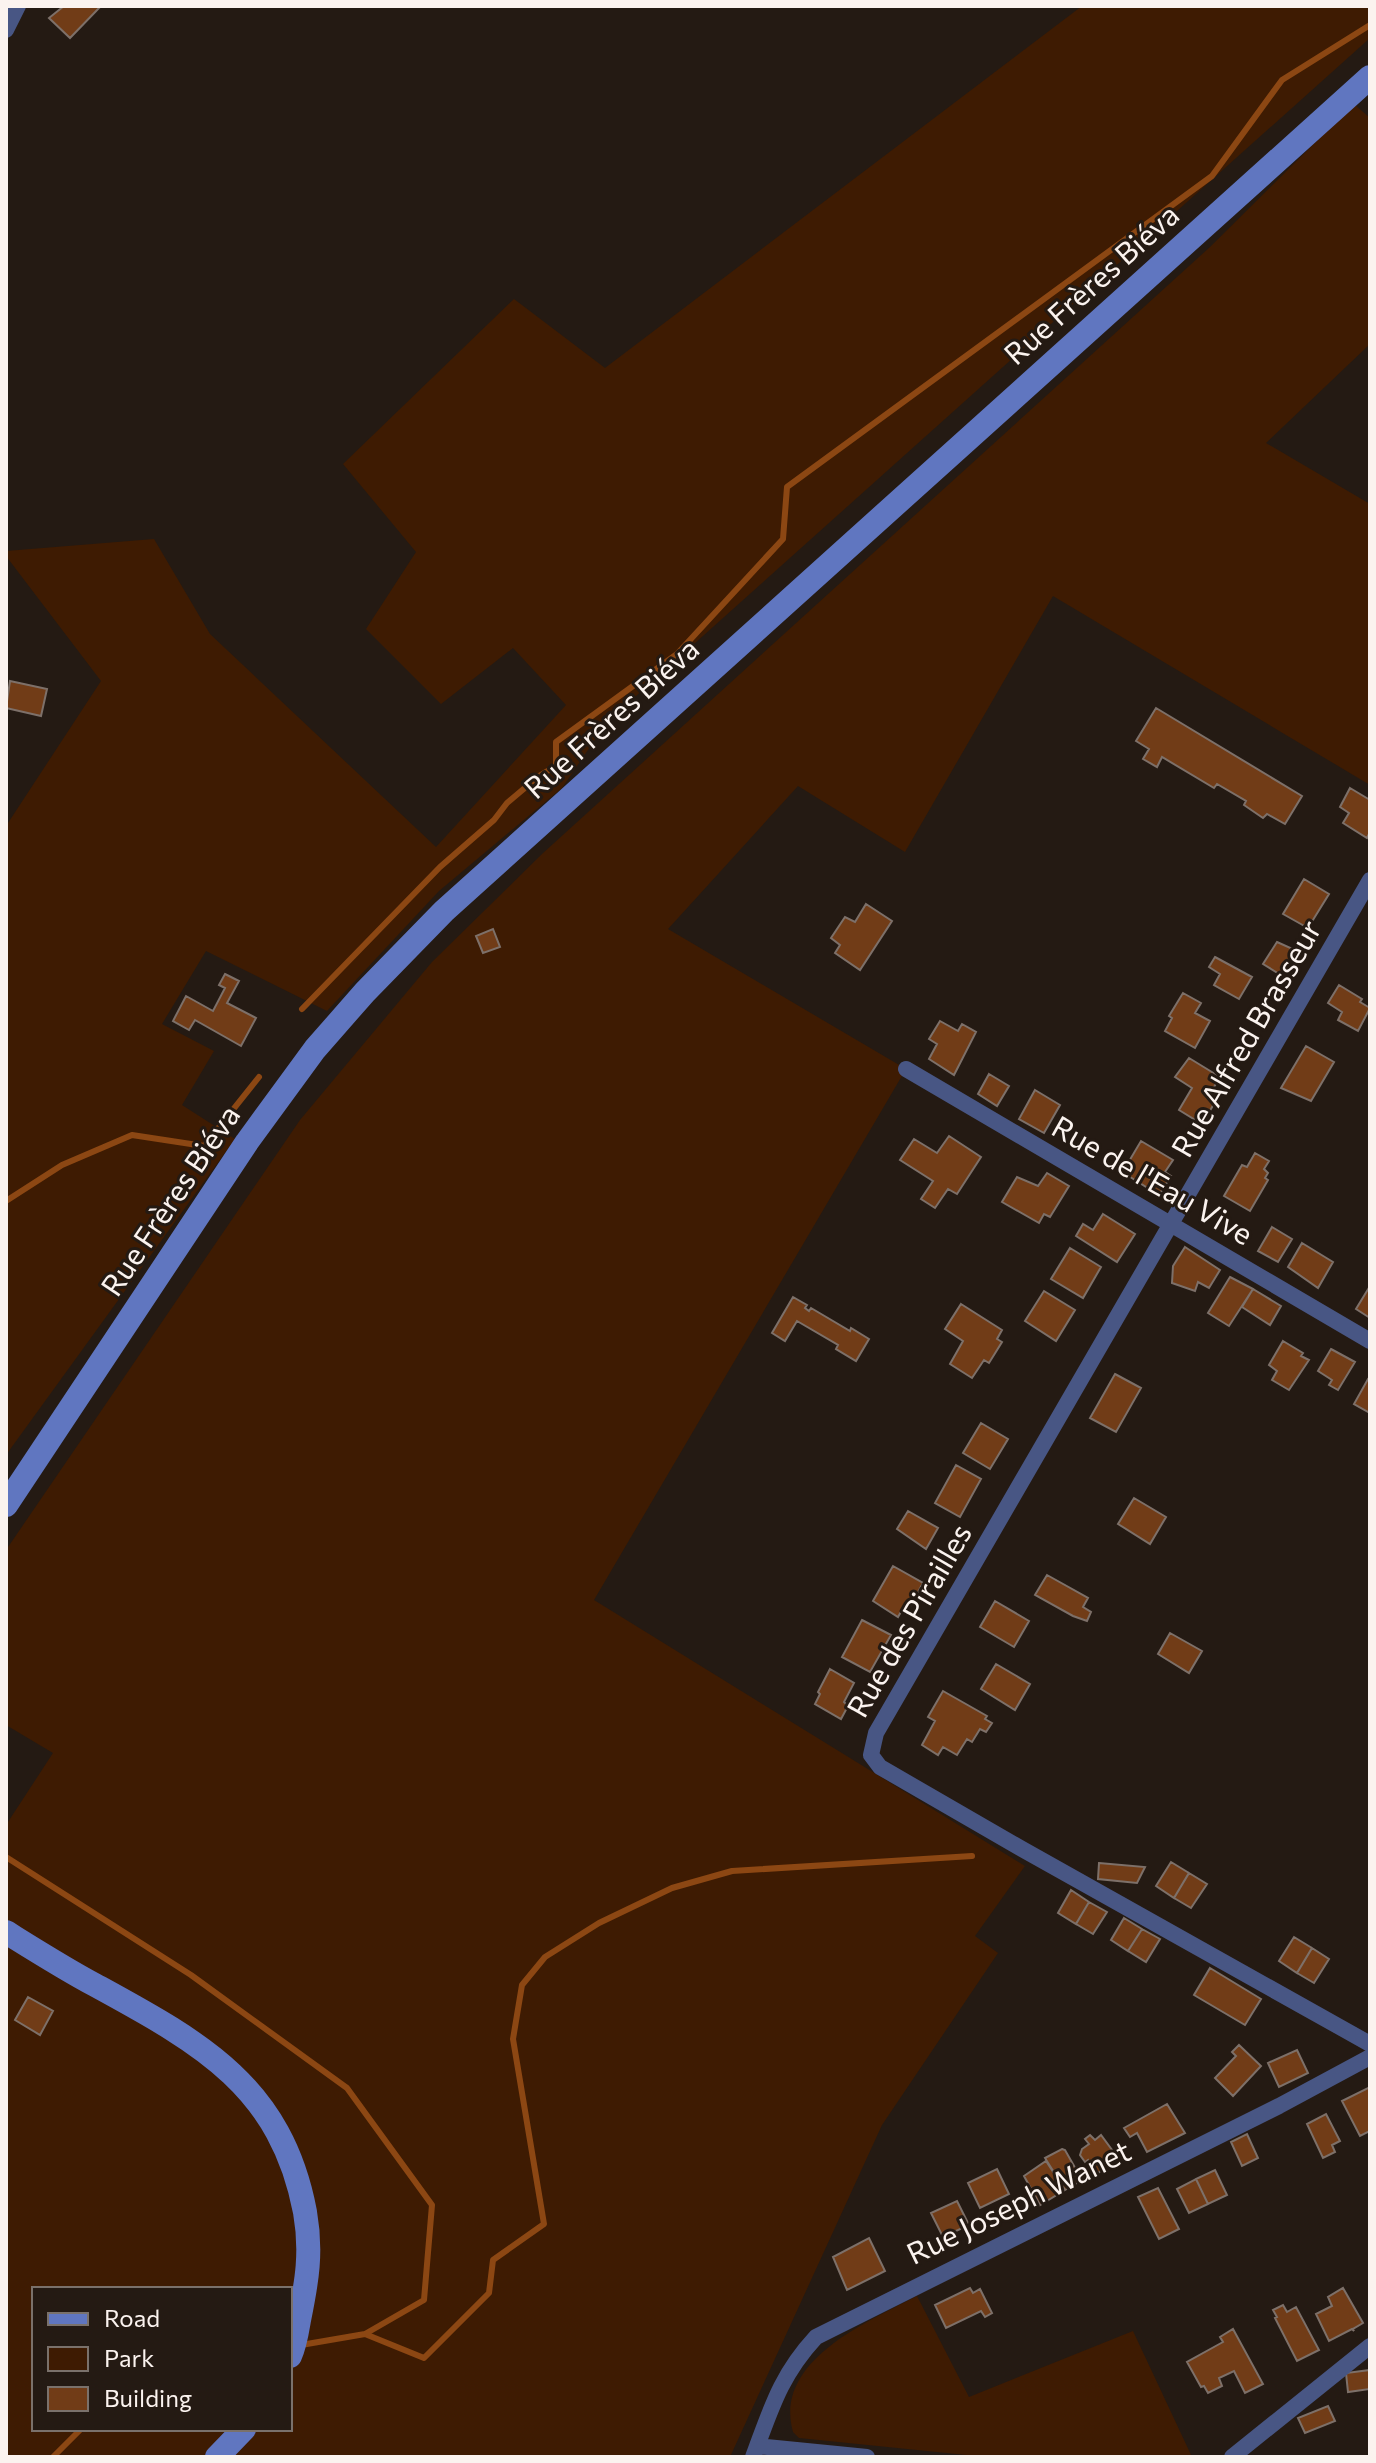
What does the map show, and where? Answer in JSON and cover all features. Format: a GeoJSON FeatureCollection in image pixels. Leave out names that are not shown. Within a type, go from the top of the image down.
{"type":"FeatureCollection","features":[{"type":"Feature","properties":{"kind":"street"},"geometry":{"type":"LineString","coordinates":[[6,30],[18,6]]}},
{"type":"Feature","properties":{"kind":"street","name":"Rue Frères Biéva"},"geometry":{"type":"LineString","coordinates":[[6,1505],[247,1142],[315,1049],[365,992],[444,911],[1370,77]]}},
{"type":"Feature","properties":{"kind":"street","name":"Rue Alfred Brasseur"},"geometry":{"type":"LineString","coordinates":[[1172,1225],[1370,880]]}},
{"type":"Feature","properties":{"kind":"street","name":"Rue de l'Eau Vive"},"geometry":{"type":"LineString","coordinates":[[906,1069],[1370,1341]]}},
{"type":"Feature","properties":{"kind":"street","name":"Rue des Pirailles"},"geometry":{"type":"LineString","coordinates":[[1172,1225],[876,1733],[871,1755],[880,1767],[1370,2044]]}},
{"type":"Feature","properties":{"kind":"street"},"geometry":{"type":"LineString","coordinates":[[6,1932],[67,1970],[168,2024],[205,2049],[238,2078],[262,2106],[294,2168],[309,2233],[309,2273],[292,2349]]}},
{"type":"Feature","properties":{"kind":"street","name":"Rue Joseph Wanet"},"geometry":{"type":"LineString","coordinates":[[755,2451],[778,2389],[796,2358],[816,2337],[1279,2106],[1370,2057]]}},
{"type":"Feature","properties":{"kind":"street"},"geometry":{"type":"LineString","coordinates":[[1232,2457],[1370,2346]]}},
{"type":"Feature","properties":{"kind":"street"},"geometry":{"type":"LineString","coordinates":[[217,2457],[242,2431]]}},
{"type":"Feature","properties":{"kind":"street"},"geometry":{"type":"LineString","coordinates":[[755,2451],[867,2457]]}},
{"type":"Feature","properties":{"kind":"green space"},"geometry":{"type":"Polygon","coordinates":[[[1082,6],[1370,6],[1370,38],[607,722],[562,788],[439,891],[327,1011],[206,951],[162,1024],[214,1051],[182,1105],[235,1139],[6,1455],[6,826],[101,681],[6,556],[6,551],[154,539],[210,634],[436,847],[566,705],[513,648],[441,704],[366,629],[416,552],[343,464],[514,299],[605,368],[1082,6]]]}},
{"type":"Feature","properties":{"kind":"green space"},"geometry":{"type":"Polygon","coordinates":[[[1354,104],[1370,118],[1370,344],[1266,443],[1370,504],[1370,785],[1053,596],[905,852],[798,786],[668,929],[906,1069],[594,1600],[1025,1866],[975,1936],[998,1953],[882,2125],[730,2457],[6,2457],[6,1825],[53,1753],[6,1725],[6,1550],[300,1120],[432,962],[542,854],[1210,247],[1354,104]]]}},
{"type":"Feature","properties":{"kind":"green space"},"geometry":{"type":"Polygon","coordinates":[[[917,2296],[969,2397],[1133,2331],[1192,2457],[986,2457],[799,2438],[793,2432],[791,2407],[797,2384],[810,2365],[851,2332],[917,2296]]]}},
{"type":"Feature","properties":{"kind":"building"},"geometry":{"type":"Polygon","coordinates":[[[64,6],[101,6],[70,38],[49,18],[64,6]]]}},
{"type":"Feature","properties":{"kind":"building"},"geometry":{"type":"Polygon","coordinates":[[[10,681],[47,689],[41,716],[6,708],[10,681]]]}},
{"type":"Feature","properties":{"kind":"building"},"geometry":{"type":"Polygon","coordinates":[[[1156,708],[1302,796],[1285,824],[1267,814],[1263,818],[1244,805],[1246,801],[1217,784],[1214,788],[1162,757],[1157,767],[1143,759],[1149,749],[1136,741],[1156,708]]]}},
{"type":"Feature","properties":{"kind":"building"},"geometry":{"type":"Polygon","coordinates":[[[1350,788],[1370,800],[1370,832],[1367,838],[1343,823],[1349,813],[1340,807],[1350,788]]]}},
{"type":"Feature","properties":{"kind":"building"},"geometry":{"type":"Polygon","coordinates":[[[1304,879],[1329,894],[1308,928],[1283,914],[1304,879]]]}},
{"type":"Feature","properties":{"kind":"building"},"geometry":{"type":"Polygon","coordinates":[[[866,904],[892,921],[860,970],[835,953],[840,945],[831,938],[845,917],[855,922],[866,904]]]}},
{"type":"Feature","properties":{"kind":"building"},"geometry":{"type":"Polygon","coordinates":[[[493,929],[500,947],[483,953],[476,936],[493,929]]]}},
{"type":"Feature","properties":{"kind":"building"},"geometry":{"type":"Polygon","coordinates":[[[1277,942],[1295,950],[1294,954],[1299,958],[1289,980],[1263,964],[1277,942]]]}},
{"type":"Feature","properties":{"kind":"building"},"geometry":{"type":"Polygon","coordinates":[[[1215,957],[1252,977],[1239,999],[1214,985],[1220,974],[1209,967],[1215,957]]]}},
{"type":"Feature","properties":{"kind":"building"},"geometry":{"type":"Polygon","coordinates":[[[225,974],[239,981],[227,1003],[256,1018],[241,1046],[195,1020],[189,1030],[173,1021],[186,996],[213,1011],[225,988],[219,985],[225,974]]]}},
{"type":"Feature","properties":{"kind":"building"},"geometry":{"type":"Polygon","coordinates":[[[1339,985],[1362,999],[1360,1002],[1370,1008],[1358,1031],[1338,1020],[1342,1012],[1328,1003],[1339,985]]]}},
{"type":"Feature","properties":{"kind":"building"},"geometry":{"type":"Polygon","coordinates":[[[1183,993],[1201,1003],[1195,1013],[1210,1021],[1195,1048],[1165,1031],[1172,1018],[1169,1016],[1183,993]]]}},
{"type":"Feature","properties":{"kind":"building"},"geometry":{"type":"Polygon","coordinates":[[[940,1021],[958,1031],[962,1024],[976,1032],[954,1075],[929,1059],[937,1044],[929,1039],[940,1021]]]}},
{"type":"Feature","properties":{"kind":"building"},"geometry":{"type":"Polygon","coordinates":[[[1306,1046],[1334,1062],[1311,1101],[1281,1088],[1306,1046]]]}},
{"type":"Feature","properties":{"kind":"building"},"geometry":{"type":"Polygon","coordinates":[[[1189,1058],[1220,1077],[1211,1092],[1218,1097],[1202,1124],[1179,1110],[1192,1088],[1175,1077],[1189,1058]]]}},
{"type":"Feature","properties":{"kind":"building"},"geometry":{"type":"Polygon","coordinates":[[[989,1074],[1009,1086],[997,1106],[978,1094],[989,1074]]]}},
{"type":"Feature","properties":{"kind":"building"},"geometry":{"type":"Polygon","coordinates":[[[1035,1090],[1060,1105],[1044,1133],[1019,1119],[1035,1090]]]}},
{"type":"Feature","properties":{"kind":"building"},"geometry":{"type":"Polygon","coordinates":[[[949,1136],[981,1157],[957,1194],[948,1189],[935,1208],[921,1199],[933,1181],[900,1160],[914,1139],[937,1153],[949,1136]]]}},
{"type":"Feature","properties":{"kind":"building"},"geometry":{"type":"Polygon","coordinates":[[[1141,1141],[1173,1160],[1165,1172],[1171,1176],[1159,1195],[1127,1175],[1132,1166],[1128,1163],[1141,1141]]]}},
{"type":"Feature","properties":{"kind":"building"},"geometry":{"type":"Polygon","coordinates":[[[1255,1153],[1269,1161],[1264,1169],[1268,1180],[1250,1211],[1224,1196],[1242,1165],[1247,1167],[1255,1153]]]}},
{"type":"Feature","properties":{"kind":"building"},"geometry":{"type":"Polygon","coordinates":[[[1047,1173],[1069,1186],[1050,1217],[1044,1214],[1039,1223],[1002,1202],[1017,1177],[1038,1186],[1047,1173]]]}},
{"type":"Feature","properties":{"kind":"building"},"geometry":{"type":"Polygon","coordinates":[[[1103,1214],[1135,1234],[1117,1262],[1076,1236],[1083,1224],[1093,1230],[1103,1214]]]}},
{"type":"Feature","properties":{"kind":"building"},"geometry":{"type":"Polygon","coordinates":[[[1272,1227],[1292,1239],[1278,1262],[1258,1251],[1272,1227]]]}},
{"type":"Feature","properties":{"kind":"building"},"geometry":{"type":"Polygon","coordinates":[[[1302,1243],[1333,1262],[1318,1288],[1288,1267],[1302,1243]]]}},
{"type":"Feature","properties":{"kind":"building"},"geometry":{"type":"Polygon","coordinates":[[[1185,1247],[1220,1270],[1209,1288],[1198,1282],[1195,1291],[1172,1283],[1173,1266],[1185,1247]]]}},
{"type":"Feature","properties":{"kind":"building"},"geometry":{"type":"Polygon","coordinates":[[[1070,1248],[1101,1267],[1083,1298],[1051,1279],[1070,1248]]]}},
{"type":"Feature","properties":{"kind":"building"},"geometry":{"type":"Polygon","coordinates":[[[1230,1277],[1253,1289],[1229,1326],[1208,1313],[1230,1277]]]}},
{"type":"Feature","properties":{"kind":"building"},"geometry":{"type":"Polygon","coordinates":[[[1370,1286],[1370,1318],[1356,1309],[1370,1286]]]}},
{"type":"Feature","properties":{"kind":"building"},"geometry":{"type":"Polygon","coordinates":[[[1253,1289],[1281,1306],[1270,1325],[1242,1307],[1253,1289]]]}},
{"type":"Feature","properties":{"kind":"building"},"geometry":{"type":"Polygon","coordinates":[[[1044,1291],[1075,1310],[1056,1341],[1025,1321],[1044,1291]]]}},
{"type":"Feature","properties":{"kind":"building"},"geometry":{"type":"Polygon","coordinates":[[[793,1297],[807,1305],[805,1308],[809,1311],[811,1308],[869,1339],[856,1361],[836,1349],[838,1345],[797,1321],[785,1341],[772,1333],[793,1297]]]}},
{"type":"Feature","properties":{"kind":"building"},"geometry":{"type":"Polygon","coordinates":[[[961,1304],[1002,1330],[997,1339],[1002,1342],[989,1363],[984,1360],[972,1378],[950,1364],[963,1341],[945,1329],[961,1304]]]}},
{"type":"Feature","properties":{"kind":"building"},"geometry":{"type":"Polygon","coordinates":[[[1283,1341],[1309,1360],[1289,1390],[1272,1380],[1277,1371],[1269,1365],[1283,1341]]]}},
{"type":"Feature","properties":{"kind":"building"},"geometry":{"type":"Polygon","coordinates":[[[1331,1349],[1355,1362],[1338,1390],[1329,1385],[1332,1380],[1318,1371],[1331,1349]]]}},
{"type":"Feature","properties":{"kind":"building"},"geometry":{"type":"Polygon","coordinates":[[[1115,1374],[1141,1388],[1116,1432],[1090,1418],[1115,1374]]]}},
{"type":"Feature","properties":{"kind":"building"},"geometry":{"type":"Polygon","coordinates":[[[1370,1380],[1370,1413],[1354,1404],[1370,1380]]]}},
{"type":"Feature","properties":{"kind":"building"},"geometry":{"type":"Polygon","coordinates":[[[981,1423],[1008,1439],[990,1469],[963,1453],[981,1423]]]}},
{"type":"Feature","properties":{"kind":"building"},"geometry":{"type":"Polygon","coordinates":[[[956,1465],[981,1479],[960,1517],[935,1503],[956,1465]]]}},
{"type":"Feature","properties":{"kind":"building"},"geometry":{"type":"Polygon","coordinates":[[[1134,1498],[1166,1517],[1150,1544],[1118,1524],[1134,1498]]]}},
{"type":"Feature","properties":{"kind":"building"},"geometry":{"type":"Polygon","coordinates":[[[908,1511],[938,1528],[926,1549],[897,1529],[908,1511]]]}},
{"type":"Feature","properties":{"kind":"building"},"geometry":{"type":"Polygon","coordinates":[[[893,1566],[923,1583],[911,1605],[906,1603],[898,1617],[873,1601],[893,1566]]]}},
{"type":"Feature","properties":{"kind":"building"},"geometry":{"type":"Polygon","coordinates":[[[1047,1575],[1088,1598],[1083,1607],[1091,1612],[1087,1621],[1035,1595],[1047,1575]]]}},
{"type":"Feature","properties":{"kind":"building"},"geometry":{"type":"Polygon","coordinates":[[[995,1601],[1029,1621],[1014,1647],[980,1627],[995,1601]]]}},
{"type":"Feature","properties":{"kind":"building"},"geometry":{"type":"Polygon","coordinates":[[[862,1620],[891,1635],[870,1672],[842,1657],[862,1620]]]}},
{"type":"Feature","properties":{"kind":"building"},"geometry":{"type":"Polygon","coordinates":[[[1170,1633],[1202,1651],[1189,1673],[1158,1654],[1170,1633]]]}},
{"type":"Feature","properties":{"kind":"building"},"geometry":{"type":"Polygon","coordinates":[[[996,1664],[1030,1684],[1015,1710],[981,1689],[996,1664]]]}},
{"type":"Feature","properties":{"kind":"building"},"geometry":{"type":"Polygon","coordinates":[[[830,1669],[854,1683],[844,1702],[848,1706],[841,1719],[815,1704],[830,1669]]]}},
{"type":"Feature","properties":{"kind":"building"},"geometry":{"type":"Polygon","coordinates":[[[943,1691],[987,1716],[985,1719],[992,1723],[986,1732],[980,1729],[972,1742],[967,1739],[957,1755],[943,1747],[938,1755],[922,1745],[935,1721],[928,1717],[943,1691]]]}},
{"type":"Feature","properties":{"kind":"building"},"geometry":{"type":"Polygon","coordinates":[[[1171,1862],[1189,1873],[1174,1898],[1156,1886],[1171,1862]]]}},
{"type":"Feature","properties":{"kind":"building"},"geometry":{"type":"Polygon","coordinates":[[[1099,1863],[1145,1867],[1137,1883],[1098,1879],[1099,1863]]]}},
{"type":"Feature","properties":{"kind":"building"},"geometry":{"type":"Polygon","coordinates":[[[1189,1873],[1207,1884],[1191,1908],[1174,1898],[1189,1873]]]}},
{"type":"Feature","properties":{"kind":"building"},"geometry":{"type":"Polygon","coordinates":[[[1071,1890],[1089,1902],[1076,1924],[1058,1913],[1071,1890]]]}},
{"type":"Feature","properties":{"kind":"building"},"geometry":{"type":"Polygon","coordinates":[[[1089,1902],[1107,1912],[1093,1934],[1076,1924],[1089,1902]]]}},
{"type":"Feature","properties":{"kind":"building"},"geometry":{"type":"Polygon","coordinates":[[[1124,1918],[1142,1929],[1128,1951],[1111,1940],[1124,1918]]]}},
{"type":"Feature","properties":{"kind":"building"},"geometry":{"type":"Polygon","coordinates":[[[1142,1929],[1160,1939],[1146,1962],[1128,1951],[1142,1929]]]}},
{"type":"Feature","properties":{"kind":"building"},"geometry":{"type":"Polygon","coordinates":[[[1294,1937],[1312,1948],[1297,1973],[1279,1961],[1294,1937]]]}},
{"type":"Feature","properties":{"kind":"building"},"geometry":{"type":"Polygon","coordinates":[[[1312,1948],[1329,1959],[1314,1983],[1297,1973],[1312,1948]]]}},
{"type":"Feature","properties":{"kind":"building"},"geometry":{"type":"Polygon","coordinates":[[[1210,1968],[1261,1999],[1245,2025],[1194,1995],[1210,1968]]]}},
{"type":"Feature","properties":{"kind":"building"},"geometry":{"type":"Polygon","coordinates":[[[28,1997],[53,2011],[40,2035],[15,2020],[28,1997]]]}},
{"type":"Feature","properties":{"kind":"building"},"geometry":{"type":"Polygon","coordinates":[[[1239,2045],[1261,2066],[1233,2096],[1215,2078],[1236,2056],[1232,2052],[1239,2045]]]}},
{"type":"Feature","properties":{"kind":"building"},"geometry":{"type":"Polygon","coordinates":[[[1297,2050],[1308,2073],[1279,2087],[1268,2063],[1297,2050]]]}},
{"type":"Feature","properties":{"kind":"building"},"geometry":{"type":"Polygon","coordinates":[[[1370,2087],[1370,2131],[1360,2136],[1342,2101],[1370,2087]]]}},
{"type":"Feature","properties":{"kind":"building"},"geometry":{"type":"Polygon","coordinates":[[[1167,2104],[1185,2133],[1147,2152],[1137,2133],[1130,2137],[1124,2128],[1167,2104]]]}},
{"type":"Feature","properties":{"kind":"building"},"geometry":{"type":"Polygon","coordinates":[[[1326,2114],[1340,2141],[1332,2145],[1335,2152],[1323,2158],[1307,2124],[1326,2114]]]}},
{"type":"Feature","properties":{"kind":"building"},"geometry":{"type":"Polygon","coordinates":[[[1247,2134],[1258,2158],[1242,2166],[1231,2142],[1247,2134]]]}},
{"type":"Feature","properties":{"kind":"building"},"geometry":{"type":"Polygon","coordinates":[[[1090,2135],[1095,2140],[1101,2135],[1118,2158],[1098,2173],[1080,2155],[1089,2144],[1085,2139],[1090,2135]]]}},
{"type":"Feature","properties":{"kind":"building"},"geometry":{"type":"Polygon","coordinates":[[[1062,2149],[1082,2180],[1065,2190],[1045,2158],[1062,2149]]]}},
{"type":"Feature","properties":{"kind":"building"},"geometry":{"type":"Polygon","coordinates":[[[1046,2161],[1065,2190],[1040,2205],[1024,2176],[1046,2161]]]}},
{"type":"Feature","properties":{"kind":"building"},"geometry":{"type":"Polygon","coordinates":[[[997,2169],[1009,2194],[980,2208],[968,2183],[997,2169]]]}},
{"type":"Feature","properties":{"kind":"building"},"geometry":{"type":"Polygon","coordinates":[[[1215,2170],[1227,2195],[1208,2204],[1196,2179],[1215,2170]]]}},
{"type":"Feature","properties":{"kind":"building"},"geometry":{"type":"Polygon","coordinates":[[[1196,2179],[1208,2204],[1189,2213],[1177,2189],[1196,2179]]]}},
{"type":"Feature","properties":{"kind":"building"},"geometry":{"type":"Polygon","coordinates":[[[1158,2188],[1179,2229],[1159,2239],[1138,2197],[1158,2188]]]}},
{"type":"Feature","properties":{"kind":"building"},"geometry":{"type":"Polygon","coordinates":[[[957,2201],[969,2225],[943,2237],[931,2213],[957,2201]]]}},
{"type":"Feature","properties":{"kind":"building"},"geometry":{"type":"Polygon","coordinates":[[[869,2238],[885,2271],[847,2290],[833,2257],[869,2238]]]}},
{"type":"Feature","properties":{"kind":"building"},"geometry":{"type":"Polygon","coordinates":[[[970,2288],[973,2293],[980,2289],[992,2313],[985,2317],[981,2311],[946,2328],[935,2305],[970,2288]]]}},
{"type":"Feature","properties":{"kind":"building"},"geometry":{"type":"Polygon","coordinates":[[[1343,2288],[1363,2323],[1354,2331],[1352,2329],[1329,2341],[1316,2314],[1332,2306],[1328,2297],[1343,2288]]]}},
{"type":"Feature","properties":{"kind":"building"},"geometry":{"type":"Polygon","coordinates":[[[1283,2305],[1287,2312],[1296,2307],[1319,2350],[1297,2361],[1273,2310],[1283,2305]]]}},
{"type":"Feature","properties":{"kind":"building"},"geometry":{"type":"Polygon","coordinates":[[[1233,2329],[1263,2384],[1245,2393],[1234,2371],[1219,2378],[1222,2386],[1208,2393],[1204,2386],[1201,2387],[1187,2362],[1223,2342],[1220,2337],[1233,2329]]]}},
{"type":"Feature","properties":{"kind":"building"},"geometry":{"type":"Polygon","coordinates":[[[1370,2370],[1370,2389],[1348,2392],[1346,2373],[1370,2370]]]}},
{"type":"Feature","properties":{"kind":"building"},"geometry":{"type":"Polygon","coordinates":[[[1328,2406],[1335,2421],[1305,2433],[1298,2418],[1328,2406]]]}},
{"type":"Feature","properties":{"kind":"waterway"},"geometry":{"type":"LineString","coordinates":[[302,1009],[440,867],[494,820],[507,803],[556,766],[556,742],[677,654],[783,539],[787,487],[1212,176],[1282,80],[1370,25]]}},
{"type":"Feature","properties":{"kind":"waterway"},"geometry":{"type":"LineString","coordinates":[[6,1201],[62,1165],[132,1135],[204,1146],[259,1077]]}},
{"type":"Feature","properties":{"kind":"waterway"},"geometry":{"type":"LineString","coordinates":[[365,2334],[424,2358],[489,2293],[493,2260],[544,2224],[513,2039],[522,1985],[545,1957],[599,1923],[672,1888],[732,1871],[972,1856]]}},
{"type":"Feature","properties":{"kind":"waterway"},"geometry":{"type":"LineString","coordinates":[[6,1857],[191,1975],[347,2088],[432,2205],[424,2300],[365,2334],[301,2345]]}},
{"type":"Feature","properties":{"kind":"waterway"},"geometry":{"type":"LineString","coordinates":[[53,2457],[79,2431]]}}]}
